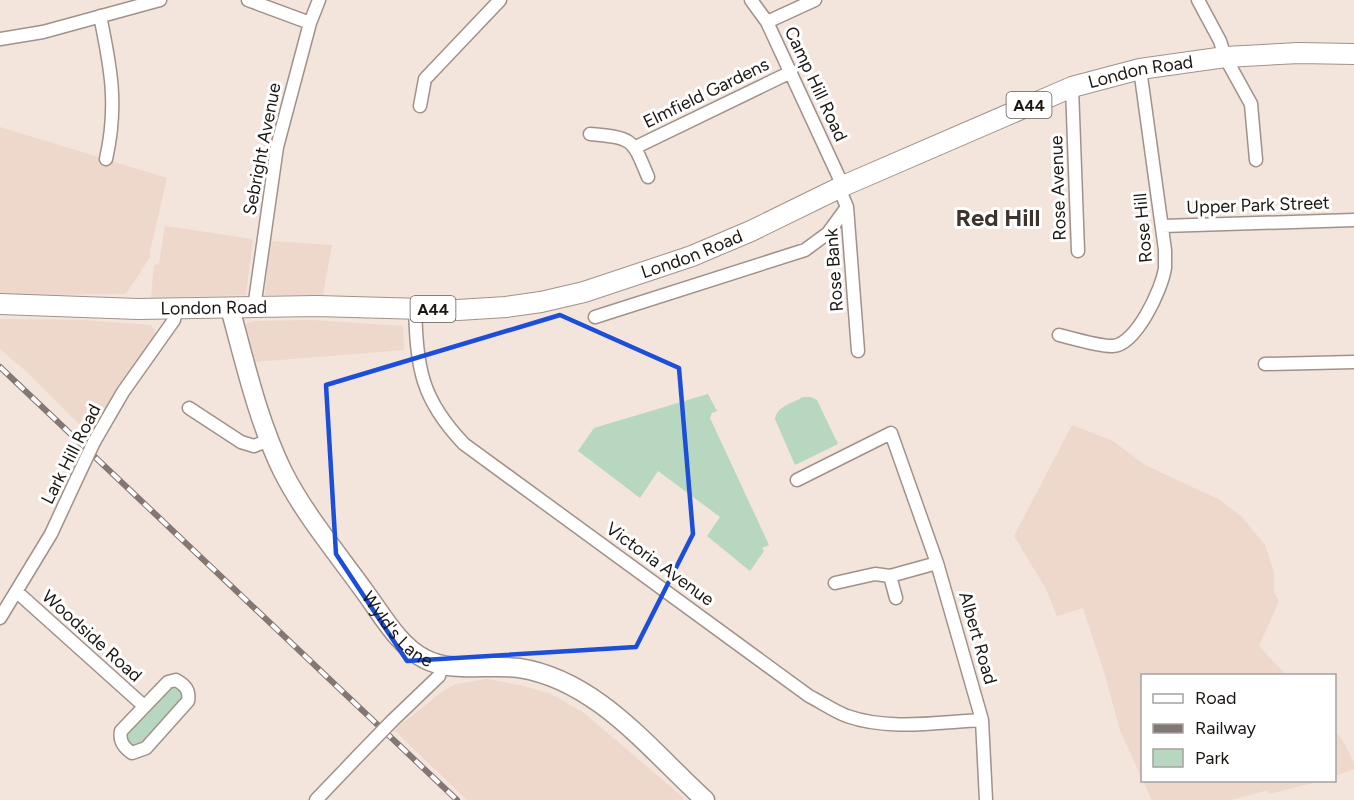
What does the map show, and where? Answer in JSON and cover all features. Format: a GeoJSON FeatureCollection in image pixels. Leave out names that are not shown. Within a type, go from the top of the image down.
{"type":"FeatureCollection","features":[{"type":"Feature","properties":{"kind":"main road","name":"London Road"},"geometry":{"type":"LineString","coordinates":[[0,304],[138,309],[317,306],[458,310],[542,302],[584,292],[693,256],[751,231],[841,187],[1072,87],[1140,69],[1225,57],[1299,53],[1354,54]]}},
{"type":"Feature","properties":{"kind":"main road","name":"Wyld's Lane"},"geometry":{"type":"LineString","coordinates":[[230,308],[269,440],[284,473],[302,505],[392,628],[410,648],[424,659],[442,665],[519,668],[556,677],[614,715],[705,800]]}},
{"type":"Feature","properties":{"kind":"street"},"geometry":{"type":"LineString","coordinates":[[0,39],[43,32],[160,0]]}},
{"type":"Feature","properties":{"kind":"street"},"geometry":{"type":"LineString","coordinates":[[248,0],[310,23]]}},
{"type":"Feature","properties":{"kind":"street","name":"Sebright Avenue"},"geometry":{"type":"LineString","coordinates":[[254,308],[277,147],[310,23],[319,0]]}},
{"type":"Feature","properties":{"kind":"street"},"geometry":{"type":"LineString","coordinates":[[420,106],[425,79],[500,0]]}},
{"type":"Feature","properties":{"kind":"street","name":"Camp Hill Road"},"geometry":{"type":"LineString","coordinates":[[751,0],[767,22],[841,187]]}},
{"type":"Feature","properties":{"kind":"street"},"geometry":{"type":"LineString","coordinates":[[767,22],[814,0]]}},
{"type":"Feature","properties":{"kind":"street"},"geometry":{"type":"LineString","coordinates":[[1198,0],[1220,41],[1225,57],[1251,104],[1256,160]]}},
{"type":"Feature","properties":{"kind":"street"},"geometry":{"type":"LineString","coordinates":[[100,16],[114,95],[113,123],[106,159]]}},
{"type":"Feature","properties":{"kind":"street","name":"Rose Hill"},"geometry":{"type":"LineString","coordinates":[[1059,335],[1114,346],[1132,336],[1154,301],[1165,269],[1166,250],[1163,226],[1140,69]]}},
{"type":"Feature","properties":{"kind":"street","name":"Elmfield Gardens"},"geometry":{"type":"LineString","coordinates":[[636,147],[791,72]]}},
{"type":"Feature","properties":{"kind":"street","name":"Rose Avenue"},"geometry":{"type":"LineString","coordinates":[[1072,87],[1078,251]]}},
{"type":"Feature","properties":{"kind":"street","name":"Elmfield Gardens"},"geometry":{"type":"LineString","coordinates":[[590,134],[616,136],[627,140],[636,147],[648,177]]}},
{"type":"Feature","properties":{"kind":"street","name":"Rose Bank"},"geometry":{"type":"LineString","coordinates":[[841,187],[847,207],[858,351]]}},
{"type":"Feature","properties":{"kind":"street"},"geometry":{"type":"LineString","coordinates":[[595,317],[805,250],[828,233],[847,207]]}},
{"type":"Feature","properties":{"kind":"street","name":"Upper Park Street"},"geometry":{"type":"LineString","coordinates":[[1163,226],[1354,220]]}},
{"type":"Feature","properties":{"kind":"street","name":"Lark Hill Road"},"geometry":{"type":"LineString","coordinates":[[0,618],[51,534],[94,442],[123,392],[174,320],[176,308]]}},
{"type":"Feature","properties":{"kind":"street","name":"Victoria Avenue"},"geometry":{"type":"LineString","coordinates":[[415,308],[418,364],[425,387],[433,406],[464,444],[809,696],[845,716],[870,722],[897,724],[982,720]]}},
{"type":"Feature","properties":{"kind":"street"},"geometry":{"type":"LineString","coordinates":[[1265,364],[1354,362]]}},
{"type":"Feature","properties":{"kind":"street"},"geometry":{"type":"LineString","coordinates":[[189,408],[241,442],[254,446],[269,440]]}},
{"type":"Feature","properties":{"kind":"street","name":"Albert Road"},"geometry":{"type":"LineString","coordinates":[[797,480],[891,433],[937,562],[982,720],[986,800]]}},
{"type":"Feature","properties":{"kind":"street"},"geometry":{"type":"LineString","coordinates":[[834,583],[874,574],[890,576],[937,562]]}},
{"type":"Feature","properties":{"kind":"street"},"geometry":{"type":"LineString","coordinates":[[890,576],[896,598]]}},
{"type":"Feature","properties":{"kind":"street","name":"Woodside Road"},"geometry":{"type":"LineString","coordinates":[[17,592],[144,706]]}},
{"type":"Feature","properties":{"kind":"street"},"geometry":{"type":"LineString","coordinates":[[316,800],[439,676],[442,665]]}},
{"type":"Feature","properties":{"kind":"street","name":"Woodside Road"},"geometry":{"type":"LineString","coordinates":[[176,680],[186,687],[189,694],[188,701],[146,748],[132,753],[122,743],[121,731],[144,706],[168,682],[176,680]]}},
{"type":"Feature","properties":{"kind":"highlighted area"},"geometry":{"type":"Polygon","coordinates":[[[560,315],[679,368],[693,534],[636,647],[407,661],[336,554],[326,385],[560,315]]]}},
{"type":"Feature","properties":{"kind":"shaded area"},"geometry":{"type":"Polygon","coordinates":[[[0,127],[167,178],[150,257],[126,294],[0,295],[0,127]]]}},
{"type":"Feature","properties":{"kind":"shaded area"},"geometry":{"type":"Polygon","coordinates":[[[165,226],[253,239],[246,295],[151,298],[154,265],[159,264],[165,226]]]}},
{"type":"Feature","properties":{"kind":"shaded area"},"geometry":{"type":"Polygon","coordinates":[[[270,241],[332,245],[323,295],[265,295],[270,241]]]}},
{"type":"Feature","properties":{"kind":"shaded area"},"geometry":{"type":"Polygon","coordinates":[[[0,319],[82,320],[151,325],[157,336],[92,437],[28,373],[0,349],[0,319]]]}},
{"type":"Feature","properties":{"kind":"shaded area"},"geometry":{"type":"Polygon","coordinates":[[[312,320],[403,326],[404,350],[254,362],[244,328],[247,323],[312,320]]]}},
{"type":"Feature","properties":{"kind":"shaded area"},"geometry":{"type":"Polygon","coordinates":[[[1072,425],[1113,441],[1145,465],[1220,500],[1241,516],[1265,545],[1274,572],[1274,592],[1279,601],[1259,646],[1285,674],[1141,674],[1141,777],[1120,730],[1083,608],[1057,616],[1046,589],[1014,536],[1072,425]]]}},
{"type":"Feature","properties":{"kind":"shaded area"},"geometry":{"type":"Polygon","coordinates":[[[487,679],[551,694],[584,713],[684,798],[683,800],[467,800],[394,730],[443,691],[456,684],[487,679]]]}},
{"type":"Feature","properties":{"kind":"shaded area"},"geometry":{"type":"Polygon","coordinates":[[[1336,732],[1354,762],[1354,769],[1336,776],[1336,732]]]}},
{"type":"Feature","properties":{"kind":"shaded area"},"geometry":{"type":"Polygon","coordinates":[[[1143,782],[1317,782],[1269,794],[1268,790],[1231,800],[1152,800],[1143,782]]]}},
{"type":"Feature","properties":{"kind":"green space"},"geometry":{"type":"Polygon","coordinates":[[[708,394],[717,411],[712,413],[710,418],[769,545],[762,548],[764,551],[750,571],[707,536],[720,517],[658,471],[640,498],[578,451],[594,428],[708,394]]]}},
{"type":"Feature","properties":{"kind":"green space"},"geometry":{"type":"Polygon","coordinates":[[[803,397],[817,400],[838,444],[795,465],[775,419],[782,408],[803,397]]]}},
{"type":"Feature","properties":{"kind":"green space"},"geometry":{"type":"Polygon","coordinates":[[[176,684],[186,694],[139,748],[132,746],[128,740],[128,730],[171,686],[176,684]]]}},
{"type":"Feature","properties":{"kind":"railway"},"geometry":{"type":"LineString","coordinates":[[0,367],[457,800]]}},
{"type":"Feature","properties":{"kind":"district","name":"Red Hill"},"geometry":{"type":"Point","coordinates":[998,218]}}]}
